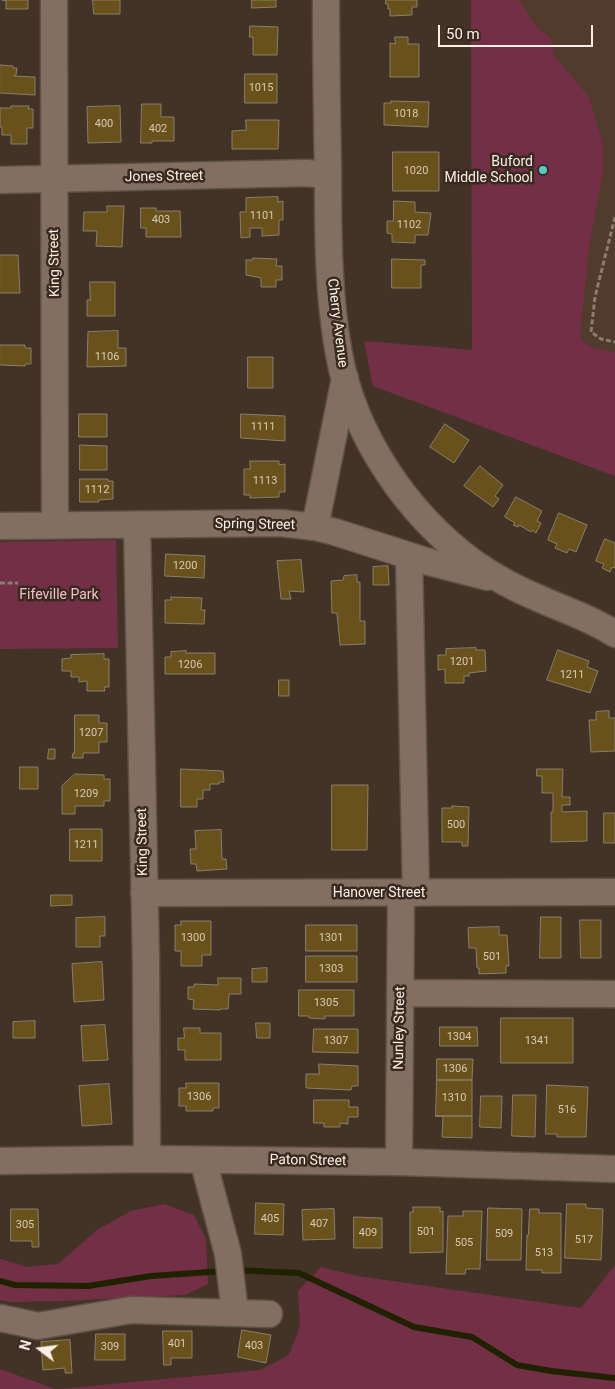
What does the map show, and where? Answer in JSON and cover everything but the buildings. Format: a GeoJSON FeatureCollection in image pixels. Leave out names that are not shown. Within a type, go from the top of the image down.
{"type":"FeatureCollection","features":[{"type":"Feature","properties":{"kind":"street","name":"King Street"},"geometry":{"type":"LineString","coordinates":[[54,0],[55,525]]}},
{"type":"Feature","properties":{"kind":"street","name":"Cherry Avenue"},"geometry":{"type":"LineString","coordinates":[[326,0],[328,175],[332,297],[339,354],[345,378],[356,410],[373,448],[400,488],[424,518],[448,542],[474,563],[537,598],[586,618],[615,634]]}},
{"type":"Feature","properties":{"kind":"street","name":"Jones Street"},"geometry":{"type":"LineString","coordinates":[[0,180],[306,173],[328,175]]}},
{"type":"Feature","properties":{"kind":"street"},"geometry":{"type":"LineString","coordinates":[[315,527],[345,378]]}},
{"type":"Feature","properties":{"kind":"street","name":"Spring Street"},"geometry":{"type":"LineString","coordinates":[[0,526],[282,523],[315,527],[429,562],[502,580]]}},
{"type":"Feature","properties":{"kind":"street","name":"King Street"},"geometry":{"type":"LineString","coordinates":[[137,525],[144,893],[146,1159]]}},
{"type":"Feature","properties":{"kind":"street","name":"Nunley Street"},"geometry":{"type":"LineString","coordinates":[[399,1162],[400,993],[408,893],[409,556]]}},
{"type":"Feature","properties":{"kind":"street","name":"Hanover Street"},"geometry":{"type":"LineString","coordinates":[[144,893],[615,892]]}},
{"type":"Feature","properties":{"kind":"street"},"geometry":{"type":"LineString","coordinates":[[400,993],[615,994]]}},
{"type":"Feature","properties":{"kind":"street","name":"Paton Street"},"geometry":{"type":"LineString","coordinates":[[0,1161],[146,1159],[399,1162],[615,1169]]}},
{"type":"Feature","properties":{"kind":"street"},"geometry":{"type":"LineString","coordinates":[[203,1160],[228,1254],[235,1313]]}},
{"type":"Feature","properties":{"kind":"street"},"geometry":{"type":"LineString","coordinates":[[0,1318],[38,1326],[131,1310],[269,1314]]}},
{"type":"Feature","properties":{"kind":"path"},"geometry":{"type":"LineString","coordinates":[[615,217],[595,297],[591,332],[601,339],[615,342]]}},
{"type":"Feature","properties":{"kind":"path"},"geometry":{"type":"LineString","coordinates":[[0,583],[18,582]]}},
{"type":"Feature","properties":{"kind":"shaded area","name":"Buford Middle School"},"geometry":{"type":"Polygon","coordinates":[[[471,0],[615,0],[615,476],[373,386],[364,341],[472,350],[471,0]]]}},
{"type":"Feature","properties":{"kind":"green space","name":"Buford Middle School"},"geometry":{"type":"Polygon","coordinates":[[[471,0],[519,0],[538,29],[550,37],[555,56],[589,97],[603,144],[603,171],[589,248],[580,337],[591,346],[615,352],[615,476],[373,386],[364,341],[472,350],[471,0]]]}},
{"type":"Feature","properties":{"kind":"green space","name":"Fifeville Park"},"geometry":{"type":"Polygon","coordinates":[[[116,540],[118,648],[0,649],[0,542],[116,540]]]}},
{"type":"Feature","properties":{"kind":"green space"},"geometry":{"type":"Polygon","coordinates":[[[164,1204],[194,1215],[206,1239],[208,1284],[185,1295],[64,1301],[11,1302],[0,1300],[0,1259],[28,1267],[58,1264],[97,1230],[131,1211],[164,1204]]]}},
{"type":"Feature","properties":{"kind":"green space"},"geometry":{"type":"Polygon","coordinates":[[[615,1265],[615,1389],[59,1389],[260,1370],[289,1355],[300,1326],[298,1291],[321,1267],[358,1276],[581,1308],[615,1265]]]}},
{"type":"Feature","properties":{"kind":"green space"},"geometry":{"type":"Polygon","coordinates":[[[0,1369],[55,1389],[0,1389],[0,1369]]]}},
{"type":"Feature","properties":{"kind":"waterway"},"geometry":{"type":"LineString","coordinates":[[235,1270],[299,1273],[414,1327],[472,1337],[517,1365],[615,1378]]}},
{"type":"Feature","properties":{"kind":"waterway"},"geometry":{"type":"LineString","coordinates":[[0,1281],[15,1285],[88,1286],[151,1276],[225,1271]]}},
{"type":"Feature","properties":{"kind":"place","name":"Buford Middle School"},"geometry":{"type":"Point","coordinates":[543,170]}}]}
